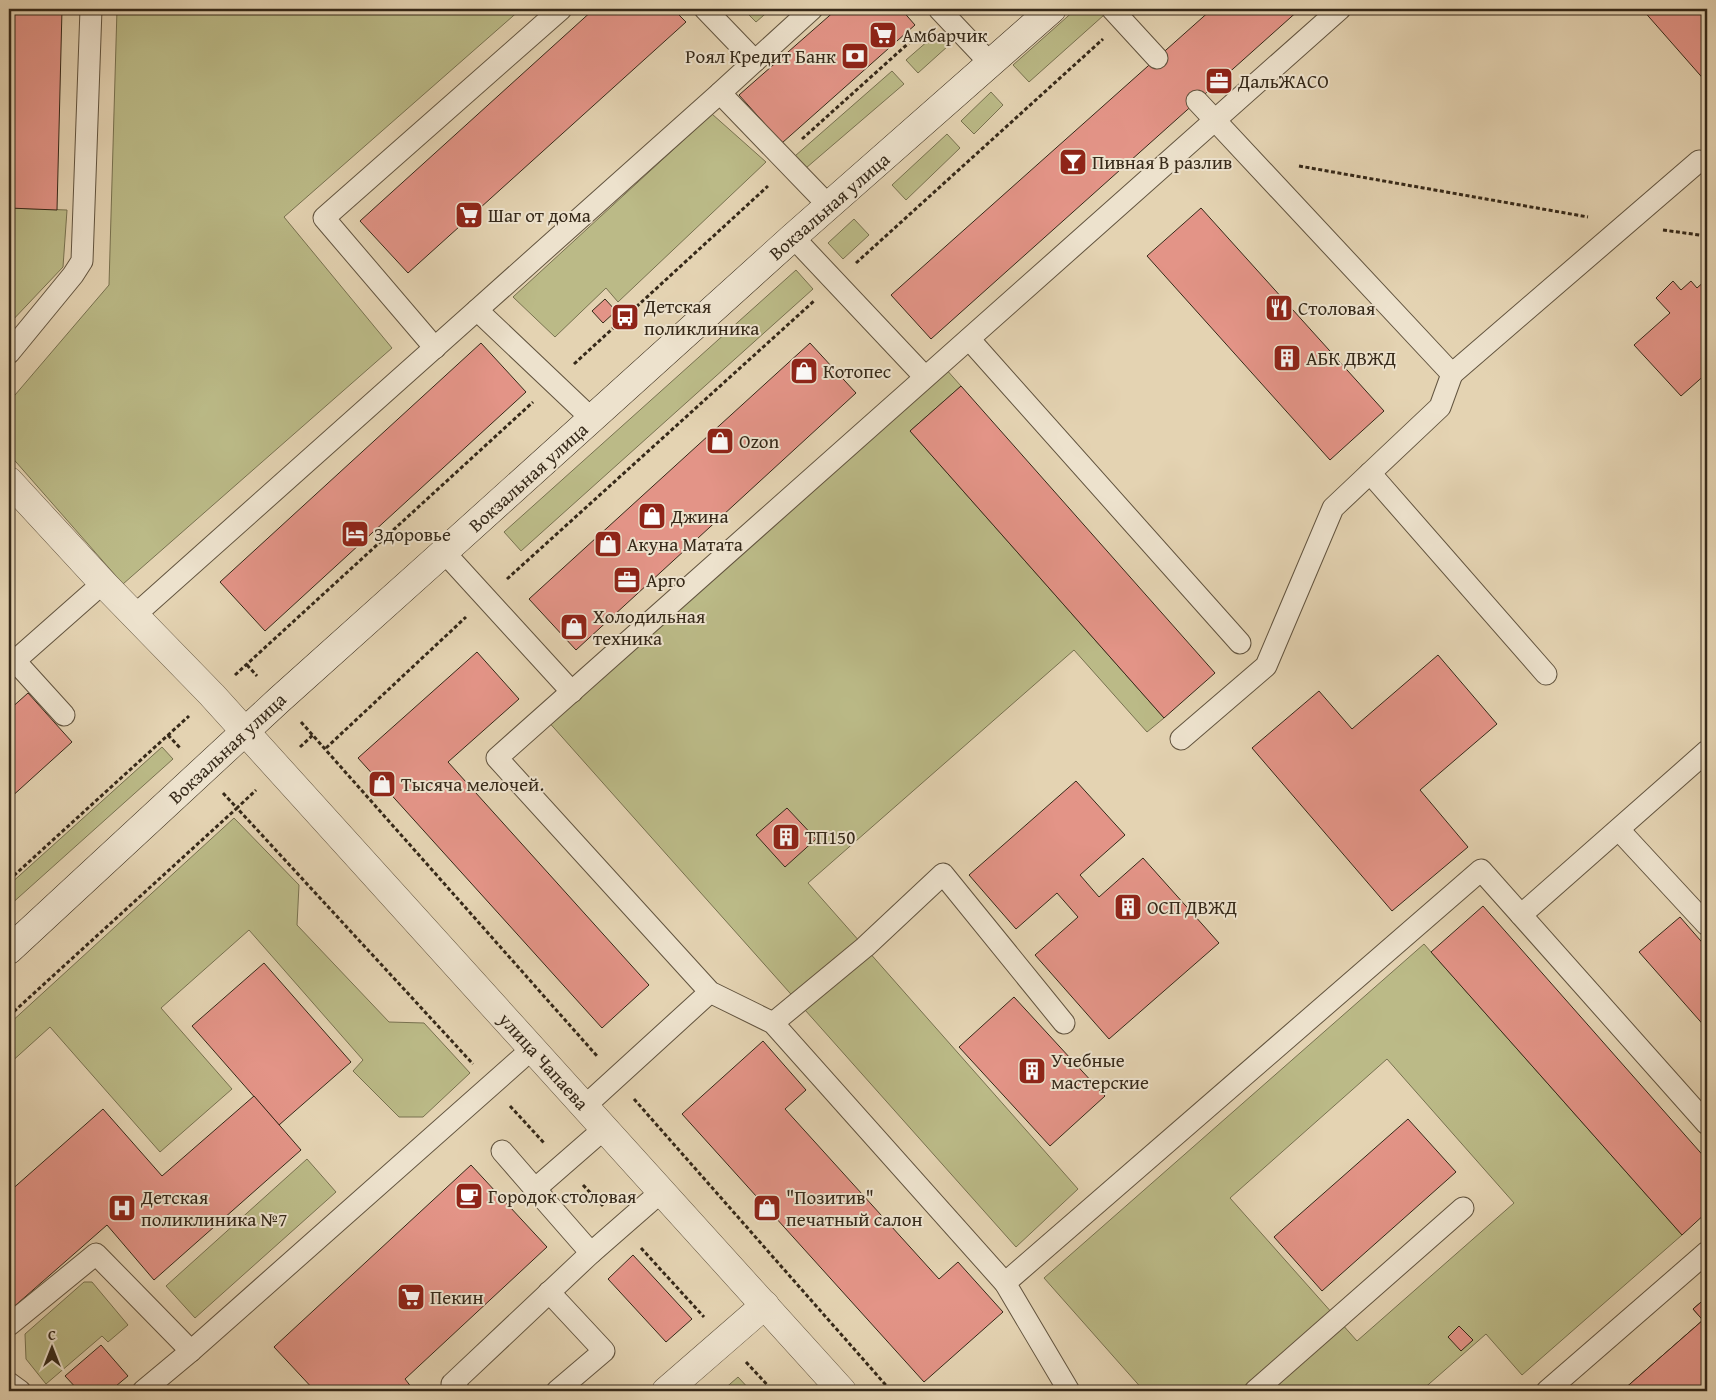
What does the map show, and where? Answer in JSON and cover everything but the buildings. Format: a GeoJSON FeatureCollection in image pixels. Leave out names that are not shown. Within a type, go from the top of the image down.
{"type":"FeatureCollection","features":[{"type":"Feature","properties":{"kind":"main road","name":"Вокзальная улица"},"geometry":{"type":"LineString","coordinates":[[9,950],[279,700],[793,237],[1052,9]]}},
{"type":"Feature","properties":{"kind":"main road","name":"улица Чапаева"},"geometry":{"type":"LineString","coordinates":[[9,480],[103,583],[212,695],[842,1391]]}},
{"type":"Feature","properties":{"kind":"main road"},"geometry":{"type":"LineString","coordinates":[[666,1391],[765,1305]]}},
{"type":"Feature","properties":{"kind":"lane"},"geometry":{"type":"LineString","coordinates":[[9,353],[74,275],[82,261],[91,9]]}},
{"type":"Feature","properties":{"kind":"lane"},"geometry":{"type":"LineString","coordinates":[[435,348],[324,218],[561,9]]}},
{"type":"Feature","properties":{"kind":"lane"},"geometry":{"type":"LineString","coordinates":[[705,9],[755,61]]}},
{"type":"Feature","properties":{"kind":"lane"},"geometry":{"type":"LineString","coordinates":[[135,615],[720,94],[812,9]]}},
{"type":"Feature","properties":{"kind":"lane"},"geometry":{"type":"LineString","coordinates":[[1069,1391],[1005,1283],[773,1023],[710,992],[497,758],[1340,9]]}},
{"type":"Feature","properties":{"kind":"lane"},"geometry":{"type":"LineString","coordinates":[[941,11],[990,63]]}},
{"type":"Feature","properties":{"kind":"lane"},"geometry":{"type":"LineString","coordinates":[[1118,15],[1157,58]]}},
{"type":"Feature","properties":{"kind":"lane"},"geometry":{"type":"LineString","coordinates":[[720,94],[828,206]]}},
{"type":"Feature","properties":{"kind":"lane"},"geometry":{"type":"LineString","coordinates":[[1197,101],[1452,374]]}},
{"type":"Feature","properties":{"kind":"lane"},"geometry":{"type":"LineString","coordinates":[[1181,739],[1266,666],[1333,508],[1440,407],[1452,374],[1699,160]]}},
{"type":"Feature","properties":{"kind":"lane"},"geometry":{"type":"LineString","coordinates":[[793,237],[925,377]]}},
{"type":"Feature","properties":{"kind":"lane"},"geometry":{"type":"LineString","coordinates":[[477,310],[592,419]]}},
{"type":"Feature","properties":{"kind":"lane"},"geometry":{"type":"LineString","coordinates":[[969,338],[1240,643]]}},
{"type":"Feature","properties":{"kind":"lane"},"geometry":{"type":"LineString","coordinates":[[1370,473],[1546,674]]}},
{"type":"Feature","properties":{"kind":"lane"},"geometry":{"type":"LineString","coordinates":[[444,552],[572,692]]}},
{"type":"Feature","properties":{"kind":"lane"},"geometry":{"type":"LineString","coordinates":[[64,715],[12,663],[103,583]]}},
{"type":"Feature","properties":{"kind":"lane"},"geometry":{"type":"LineString","coordinates":[[1521,915],[1707,751]]}},
{"type":"Feature","properties":{"kind":"lane"},"geometry":{"type":"LineString","coordinates":[[1618,830],[1707,925]]}},
{"type":"Feature","properties":{"kind":"lane"},"geometry":{"type":"LineString","coordinates":[[1005,1283],[1481,870],[1707,1124]]}},
{"type":"Feature","properties":{"kind":"lane"},"geometry":{"type":"LineString","coordinates":[[773,1023],[865,947],[943,874],[1064,1023]]}},
{"type":"Feature","properties":{"kind":"lane"},"geometry":{"type":"LineString","coordinates":[[585,1106],[710,992]]}},
{"type":"Feature","properties":{"kind":"lane"},"geometry":{"type":"LineString","coordinates":[[143,1391],[191,1351],[533,1048]]}},
{"type":"Feature","properties":{"kind":"lane"},"geometry":{"type":"LineString","coordinates":[[535,1189],[605,1128]]}},
{"type":"Feature","properties":{"kind":"lane"},"geometry":{"type":"LineString","coordinates":[[502,1151],[591,1253]]}},
{"type":"Feature","properties":{"kind":"lane"},"geometry":{"type":"LineString","coordinates":[[459,1391],[452,1384],[591,1253],[662,1191]]}},
{"type":"Feature","properties":{"kind":"lane"},"geometry":{"type":"LineString","coordinates":[[1255,1391],[1464,1208]]}},
{"type":"Feature","properties":{"kind":"lane"},"geometry":{"type":"LineString","coordinates":[[1547,1391],[1707,1252]]}},
{"type":"Feature","properties":{"kind":"lane"},"geometry":{"type":"LineString","coordinates":[[9,1325],[96,1254],[191,1351]]}},
{"type":"Feature","properties":{"kind":"lane"},"geometry":{"type":"LineString","coordinates":[[549,1292],[604,1351],[557,1391]]}},
{"type":"Feature","properties":{"kind":"lane"},"geometry":{"type":"LineString","coordinates":[[9,1383],[20,1391]]}},
{"type":"Feature","properties":{"kind":"path"},"geometry":{"type":"LineString","coordinates":[[9,880],[769,185],[771,166],[941,11]]}},
{"type":"Feature","properties":{"kind":"path"},"geometry":{"type":"LineString","coordinates":[[326,748],[486,599],[835,282],[1118,15]]}},
{"type":"Feature","properties":{"kind":"path"},"geometry":{"type":"LineString","coordinates":[[1298,166],[1625,224],[1707,236]]}},
{"type":"Feature","properties":{"kind":"path"},"geometry":{"type":"LineString","coordinates":[[247,664],[326,748],[891,1391]]}},
{"type":"Feature","properties":{"kind":"path"},"geometry":{"type":"LineString","coordinates":[[9,1016],[237,808],[773,1391]]}},
{"type":"Feature","properties":{"kind":"shaded area"},"geometry":{"type":"Polygon","coordinates":[[[117,9],[521,9],[284,217],[392,348],[123,584],[9,454],[9,402],[109,285],[117,9]]]}},
{"type":"Feature","properties":{"kind":"shaded area"},"geometry":{"type":"Polygon","coordinates":[[[743,9],[771,9],[756,22],[743,9]]]}},
{"type":"Feature","properties":{"kind":"shaded area"},"geometry":{"type":"Polygon","coordinates":[[[1076,9],[1099,9],[1104,15],[1029,82],[1013,65],[1076,9]]]}},
{"type":"Feature","properties":{"kind":"shaded area"},"geometry":{"type":"Polygon","coordinates":[[[937,33],[948,46],[918,73],[906,60],[937,33]]]}},
{"type":"Feature","properties":{"kind":"shaded area"},"geometry":{"type":"Polygon","coordinates":[[[892,71],[904,84],[806,168],[795,156],[892,71]]]}},
{"type":"Feature","properties":{"kind":"shaded area"},"geometry":{"type":"Polygon","coordinates":[[[991,92],[1003,105],[974,134],[961,121],[991,92]]]}},
{"type":"Feature","properties":{"kind":"shaded area"},"geometry":{"type":"Polygon","coordinates":[[[712,114],[766,162],[618,302],[606,288],[555,337],[513,297],[712,114]]]}},
{"type":"Feature","properties":{"kind":"shaded area"},"geometry":{"type":"Polygon","coordinates":[[[947,134],[960,148],[906,200],[892,185],[947,134]]]}},
{"type":"Feature","properties":{"kind":"shaded area"},"geometry":{"type":"Polygon","coordinates":[[[9,208],[67,210],[63,267],[9,324],[9,208]]]}},
{"type":"Feature","properties":{"kind":"shaded area"},"geometry":{"type":"Polygon","coordinates":[[[854,219],[869,235],[843,259],[828,243],[854,219]]]}},
{"type":"Feature","properties":{"kind":"shaded area"},"geometry":{"type":"Polygon","coordinates":[[[796,270],[813,289],[521,551],[504,532],[796,270]]]}},
{"type":"Feature","properties":{"kind":"shaded area"},"geometry":{"type":"Polygon","coordinates":[[[945,368],[961,386],[910,431],[1164,718],[1147,732],[1074,650],[808,883],[1078,1189],[1016,1247],[546,719],[945,368]]]}},
{"type":"Feature","properties":{"kind":"shaded area"},"geometry":{"type":"Polygon","coordinates":[[[162,747],[173,759],[9,906],[9,885],[162,747]]]}},
{"type":"Feature","properties":{"kind":"shaded area"},"geometry":{"type":"Polygon","coordinates":[[[234,818],[299,885],[297,925],[389,1022],[424,1023],[470,1073],[423,1117],[399,1117],[353,1071],[363,1060],[249,930],[161,1008],[232,1089],[160,1152],[50,1027],[9,1064],[9,1024],[234,818]]]}},
{"type":"Feature","properties":{"kind":"shaded area"},"geometry":{"type":"Polygon","coordinates":[[[1424,944],[1682,1235],[1522,1375],[1486,1334],[1421,1391],[1144,1391],[1044,1278],[1424,944]],[[1387,1059],[1230,1198],[1357,1341],[1514,1203],[1387,1059]]]}},
{"type":"Feature","properties":{"kind":"shaded area"},"geometry":{"type":"Polygon","coordinates":[[[307,1159],[336,1192],[195,1318],[166,1286],[307,1159]]]}},
{"type":"Feature","properties":{"kind":"shaded area"},"geometry":{"type":"Polygon","coordinates":[[[84,1282],[92,1282],[128,1325],[108,1342],[102,1336],[46,1384],[26,1359],[25,1334],[84,1282]]]}},
{"type":"Feature","properties":{"kind":"shaded area"},"geometry":{"type":"Polygon","coordinates":[[[738,1377],[751,1391],[722,1391],[738,1377]]]}},
{"type":"Feature","properties":{"kind":"place","name":"Амбарчик"},"geometry":{"type":"Point","coordinates":[883,35]}},
{"type":"Feature","properties":{"kind":"place","name":"Роял Кредит Банк"},"geometry":{"type":"Point","coordinates":[855,56]}},
{"type":"Feature","properties":{"kind":"place","name":"ДальЖАСО"},"geometry":{"type":"Point","coordinates":[1219,81]}},
{"type":"Feature","properties":{"kind":"place","name":"Пивная В разлив"},"geometry":{"type":"Point","coordinates":[1073,162]}},
{"type":"Feature","properties":{"kind":"place","name":"Шаг от дома"},"geometry":{"type":"Point","coordinates":[469,215]}},
{"type":"Feature","properties":{"kind":"place","name":"Столовая"},"geometry":{"type":"Point","coordinates":[1279,308]}},
{"type":"Feature","properties":{"kind":"place","name":"Детская поликлиника"},"geometry":{"type":"Point","coordinates":[625,317]}},
{"type":"Feature","properties":{"kind":"place","name":"АБК ДВЖД"},"geometry":{"type":"Point","coordinates":[1287,358]}},
{"type":"Feature","properties":{"kind":"place","name":"Котопес"},"geometry":{"type":"Point","coordinates":[804,371]}},
{"type":"Feature","properties":{"kind":"place","name":"Ozon"},"geometry":{"type":"Point","coordinates":[720,441]}},
{"type":"Feature","properties":{"kind":"place","name":"Джина"},"geometry":{"type":"Point","coordinates":[652,516]}},
{"type":"Feature","properties":{"kind":"place","name":"Здоровье"},"geometry":{"type":"Point","coordinates":[355,534]}},
{"type":"Feature","properties":{"kind":"place","name":"Акуна Матата"},"geometry":{"type":"Point","coordinates":[608,544]}},
{"type":"Feature","properties":{"kind":"place","name":"Арго"},"geometry":{"type":"Point","coordinates":[627,580]}},
{"type":"Feature","properties":{"kind":"place","name":"Холодильная техника"},"geometry":{"type":"Point","coordinates":[574,627]}},
{"type":"Feature","properties":{"kind":"place","name":"Тысяча мелочей."},"geometry":{"type":"Point","coordinates":[382,784]}},
{"type":"Feature","properties":{"kind":"place","name":"ТП150"},"geometry":{"type":"Point","coordinates":[786,837]}},
{"type":"Feature","properties":{"kind":"place","name":"ОСП ДВЖД"},"geometry":{"type":"Point","coordinates":[1128,907]}},
{"type":"Feature","properties":{"kind":"place","name":"Учебные мастерские"},"geometry":{"type":"Point","coordinates":[1032,1071]}},
{"type":"Feature","properties":{"kind":"place","name":"Городок столовая"},"geometry":{"type":"Point","coordinates":[469,1196]}},
{"type":"Feature","properties":{"kind":"place","name":"Детская поликлиника №7"},"geometry":{"type":"Point","coordinates":[122,1208]}},
{"type":"Feature","properties":{"kind":"place","name":"\"Позитив\" печатный салон"},"geometry":{"type":"Point","coordinates":[767,1208]}},
{"type":"Feature","properties":{"kind":"place","name":"Пекин"},"geometry":{"type":"Point","coordinates":[411,1297]}}]}
